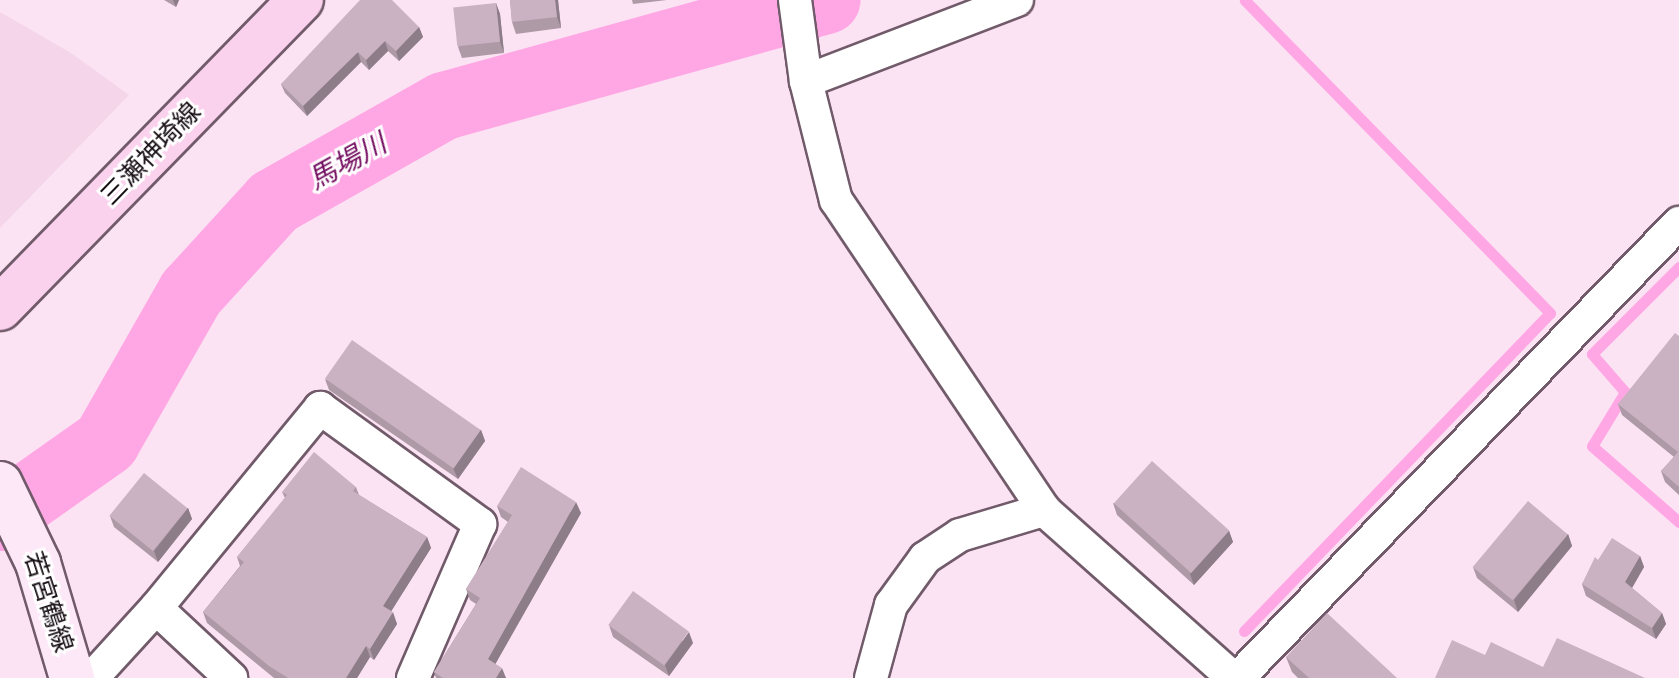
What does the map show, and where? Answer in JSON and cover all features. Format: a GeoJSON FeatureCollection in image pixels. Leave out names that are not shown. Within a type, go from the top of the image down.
{"type":"FeatureCollection","features":[{"type":"Feature","properties":{"kind":"main road","name":"三瀬神埼線"},"geometry":{"type":"LineString","coordinates":[[0,308],[301,0]]}},
{"type":"Feature","properties":{"kind":"main road","name":"若宮鶴線"},"geometry":{"type":"LineString","coordinates":[[0,484],[38,563],[72,678]]}},
{"type":"Feature","properties":{"kind":"street"},"geometry":{"type":"LineString","coordinates":[[795,0],[806,81],[836,200],[1044,510],[1236,678],[1679,223]]}},
{"type":"Feature","properties":{"kind":"street"},"geometry":{"type":"LineString","coordinates":[[806,81],[1017,0]]}},
{"type":"Feature","properties":{"kind":"street"},"geometry":{"type":"LineString","coordinates":[[92,678],[156,608],[320,408],[480,524],[413,678]]}},
{"type":"Feature","properties":{"kind":"street"},"geometry":{"type":"LineString","coordinates":[[871,678],[891,605],[925,558],[960,535],[1044,510]]}},
{"type":"Feature","properties":{"kind":"street"},"geometry":{"type":"LineString","coordinates":[[156,608],[231,678]]}},
{"type":"Feature","properties":{"kind":"shaded area"},"geometry":{"type":"Polygon","coordinates":[[[0,12],[71,53],[129,95],[0,228],[0,12]]]}},
{"type":"Feature","properties":{"kind":"building"},"geometry":{"type":"Polygon","coordinates":[[[360,0],[392,0],[419,27],[396,51],[385,41],[366,60],[358,52],[303,106],[281,84],[360,0]]]}},
{"type":"Feature","properties":{"kind":"building"},"geometry":{"type":"Polygon","coordinates":[[[510,0],[555,0],[557,17],[512,22],[510,0]]]}},
{"type":"Feature","properties":{"kind":"building"},"geometry":{"type":"Polygon","coordinates":[[[496,3],[500,42],[457,46],[453,7],[496,3]]]}},
{"type":"Feature","properties":{"kind":"building"},"geometry":{"type":"Polygon","coordinates":[[[1675,333],[1679,336],[1679,487],[1661,471],[1678,452],[1618,404],[1675,333]]]}},
{"type":"Feature","properties":{"kind":"building"},"geometry":{"type":"Polygon","coordinates":[[[352,340],[481,430],[454,469],[325,379],[352,340]]]}},
{"type":"Feature","properties":{"kind":"building"},"geometry":{"type":"Polygon","coordinates":[[[314,452],[356,487],[353,491],[427,537],[383,606],[393,612],[370,649],[366,646],[346,678],[288,678],[203,612],[244,562],[237,557],[287,495],[282,492],[314,452]]]}},
{"type":"Feature","properties":{"kind":"building"},"geometry":{"type":"Polygon","coordinates":[[[1152,461],[1229,531],[1191,573],[1114,503],[1152,461]]]}},
{"type":"Feature","properties":{"kind":"building"},"geometry":{"type":"Polygon","coordinates":[[[521,467],[576,502],[488,659],[502,668],[496,678],[443,678],[434,672],[480,598],[466,589],[512,515],[497,506],[521,467]]]}},
{"type":"Feature","properties":{"kind":"building"},"geometry":{"type":"Polygon","coordinates":[[[144,473],[188,508],[153,551],[109,516],[144,473]]]}},
{"type":"Feature","properties":{"kind":"building"},"geometry":{"type":"Polygon","coordinates":[[[1528,501],[1568,534],[1513,600],[1473,567],[1528,501]]]}},
{"type":"Feature","properties":{"kind":"building"},"geometry":{"type":"Polygon","coordinates":[[[1612,538],[1640,556],[1625,582],[1662,613],[1652,628],[1582,584],[1595,557],[1598,560],[1612,538]]]}},
{"type":"Feature","properties":{"kind":"building"},"geometry":{"type":"Polygon","coordinates":[[[633,591],[689,632],[664,666],[608,625],[633,591]]]}},
{"type":"Feature","properties":{"kind":"building"},"geometry":{"type":"Polygon","coordinates":[[[1327,613],[1397,678],[1309,678],[1286,657],[1327,613]]]}},
{"type":"Feature","properties":{"kind":"building"},"geometry":{"type":"Polygon","coordinates":[[[1557,638],[1645,678],[1435,678],[1452,640],[1485,655],[1491,642],[1543,667],[1557,638]]]}},
{"type":"Feature","properties":{"kind":"waterway","name":"馬場川"},"geometry":{"type":"LineString","coordinates":[[0,517],[106,442],[191,293],[274,202],[444,106],[827,0]]}},
{"type":"Feature","properties":{"kind":"waterway"},"geometry":{"type":"LineString","coordinates":[[1244,631],[1550,313],[1245,0]]}},
{"type":"Feature","properties":{"kind":"waterway"},"geometry":{"type":"LineString","coordinates":[[1679,267],[1592,354],[1625,392],[1592,446],[1679,522]]}}]}
